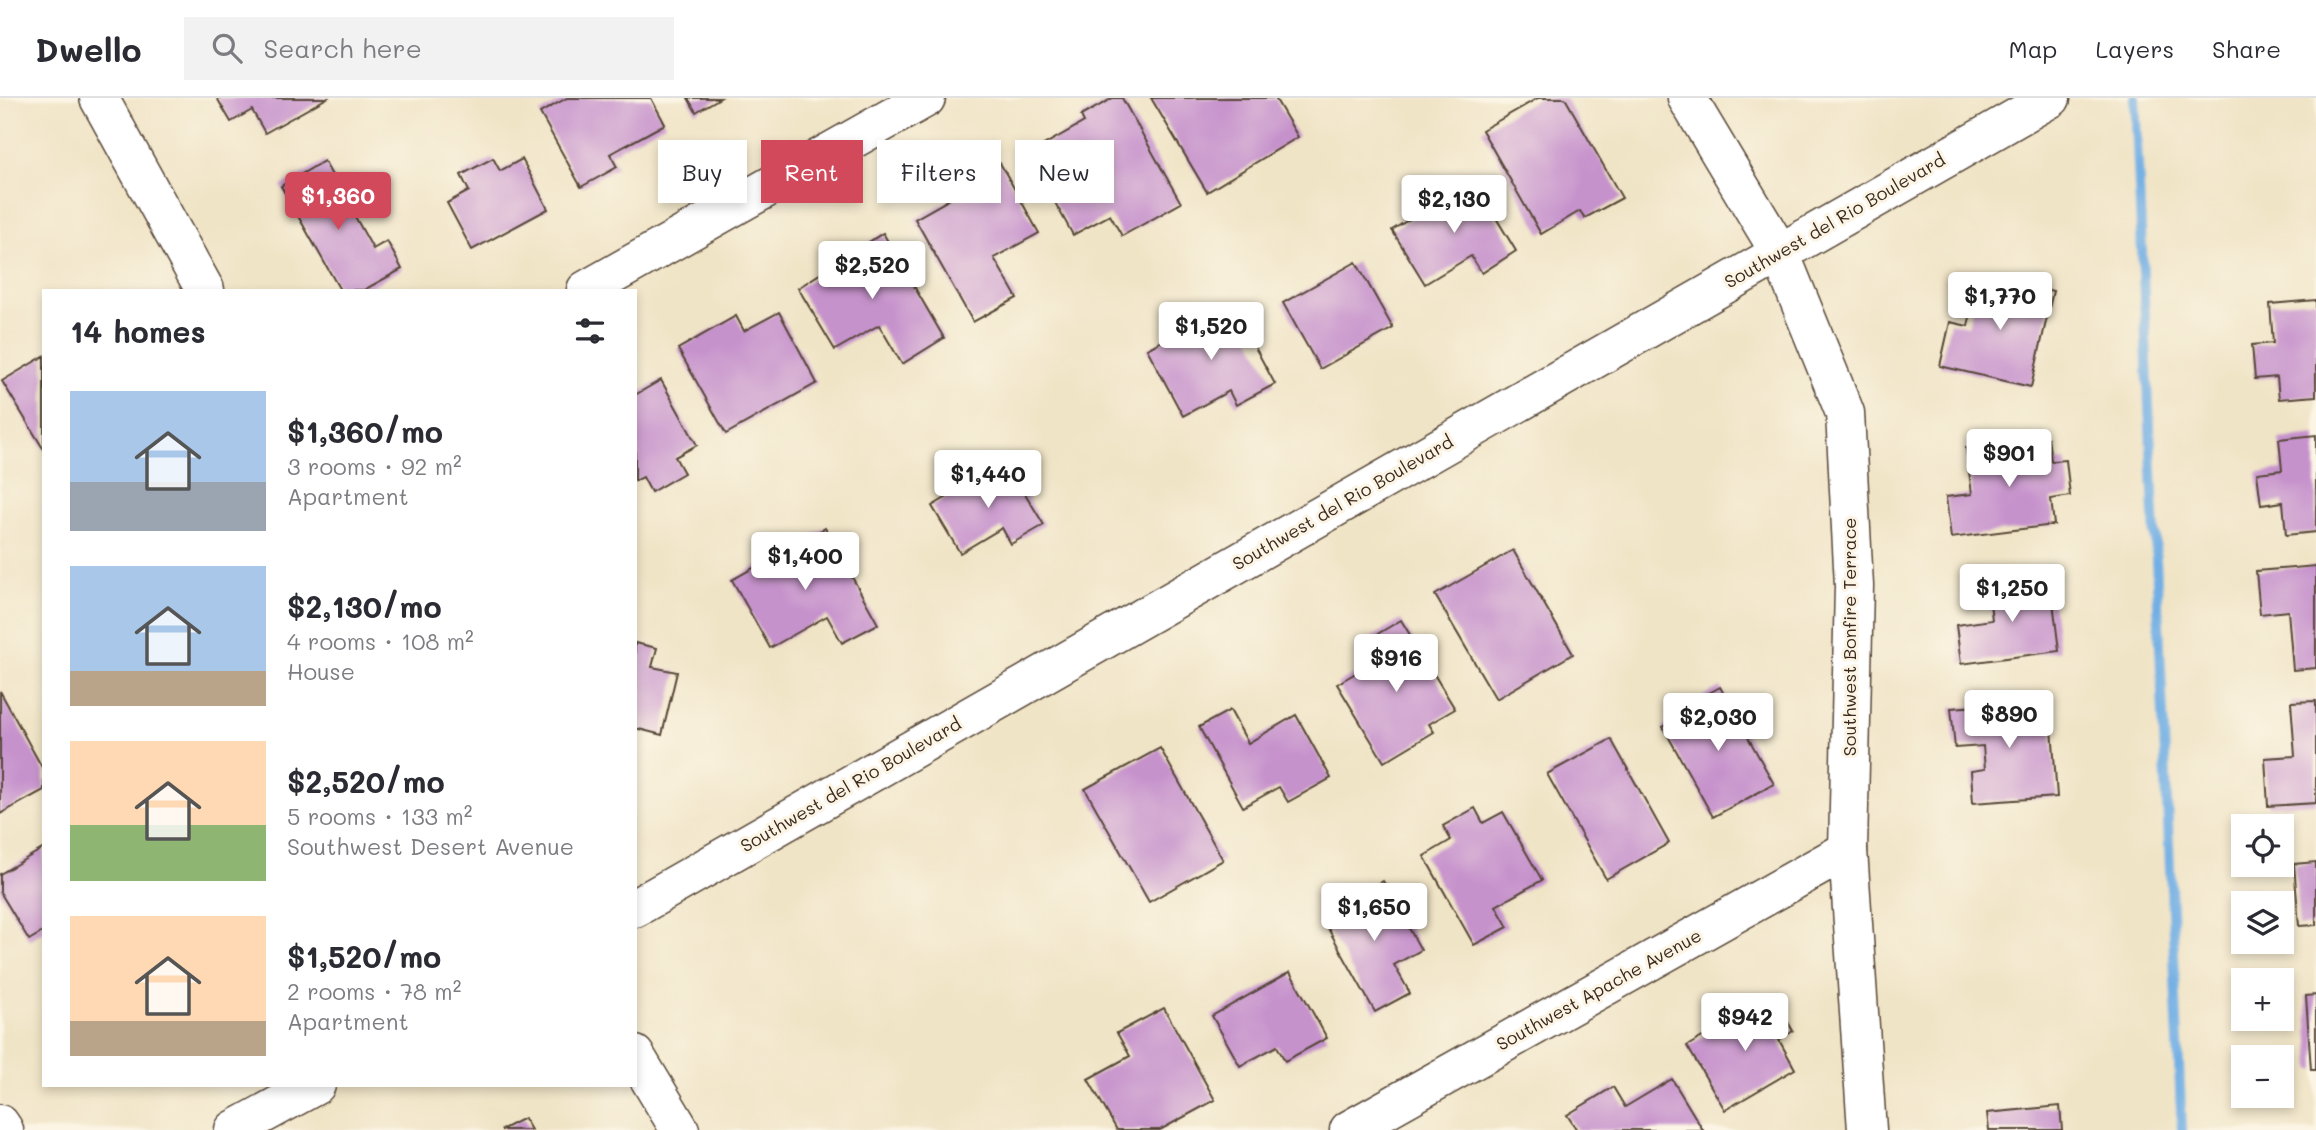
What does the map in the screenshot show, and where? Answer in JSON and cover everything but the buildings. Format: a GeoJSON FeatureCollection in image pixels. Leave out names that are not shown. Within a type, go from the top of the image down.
{"type":"FeatureCollection","features":[{"type":"Feature","properties":{"kind":"street"},"geometry":{"type":"LineString","coordinates":[[99,98],[204,289]]}},
{"type":"Feature","properties":{"kind":"street"},"geometry":{"type":"LineString","coordinates":[[588,289],[926,98]]}},
{"type":"Feature","properties":{"kind":"street","name":"Southwest Bonfire Terrace"},"geometry":{"type":"LineString","coordinates":[[1687,98],[1780,253],[1845,413],[1854,586],[1848,850],[1867,1130]]}},
{"type":"Feature","properties":{"kind":"street","name":"Southwest del Rio Boulevard"},"geometry":{"type":"LineString","coordinates":[[637,907],[2051,98]]}},
{"type":"Feature","properties":{"kind":"street","name":"Southwest Apache Avenue"},"geometry":{"type":"LineString","coordinates":[[1349,1130],[1848,850]]}},
{"type":"Feature","properties":{"kind":"street"},"geometry":{"type":"LineString","coordinates":[[637,1058],[680,1130]]}},
{"type":"Feature","properties":{"kind":"street"},"geometry":{"type":"LineString","coordinates":[[234,1130],[312,1087]]}},
{"type":"Feature","properties":{"kind":"street"},"geometry":{"type":"LineString","coordinates":[[0,1124],[4,1130]]}},
{"type":"Feature","properties":{"kind":"waterway"},"geometry":{"type":"LineString","coordinates":[[2135,98],[2182,1130]]}}]}
